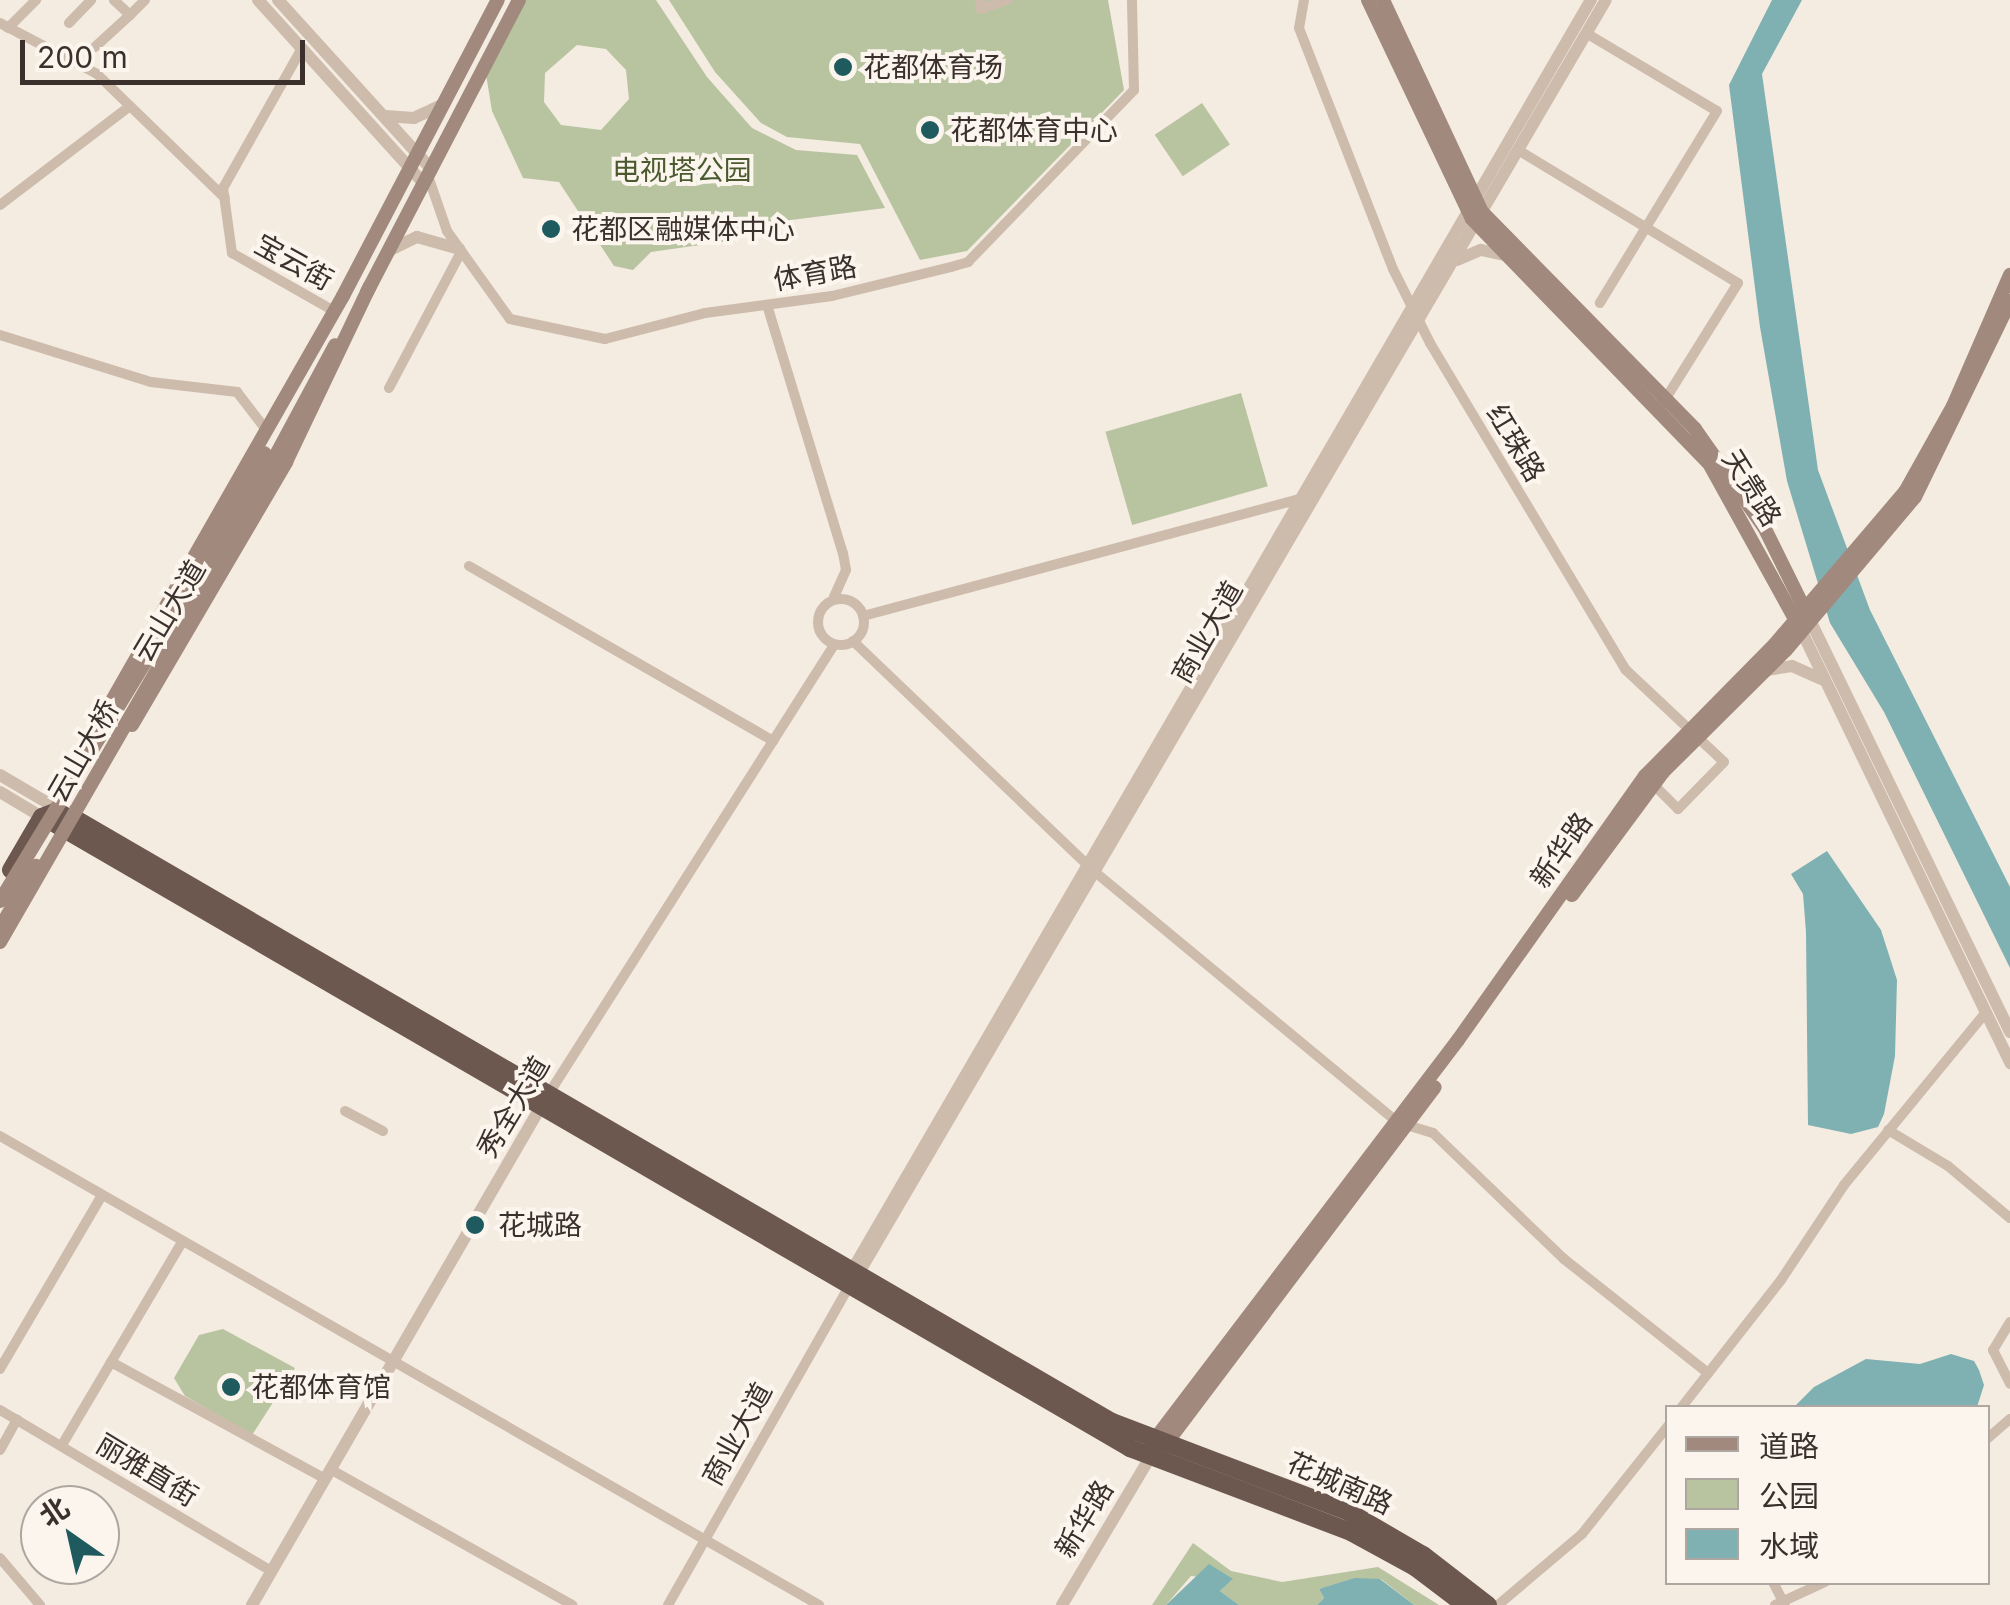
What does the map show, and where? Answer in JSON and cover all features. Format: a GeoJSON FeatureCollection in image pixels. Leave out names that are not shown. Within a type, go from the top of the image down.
{"type":"FeatureCollection","features":[{"type":"Feature","properties":{"kind":"highway","name":"云山大道"},"geometry":{"type":"LineString","coordinates":[[2,885],[60,818]]}},
{"type":"Feature","properties":{"kind":"highway","name":"云山大道"},"geometry":{"type":"LineString","coordinates":[[0,954],[60,818]]}},
{"type":"Feature","properties":{"kind":"highway"},"geometry":{"type":"LineString","coordinates":[[60,818],[1156,1449]]}},
{"type":"Feature","properties":{"kind":"highway","name":"花城南路"},"geometry":{"type":"LineString","coordinates":[[1156,1449],[1350,1532],[1415,1567],[1465,1605]]}},
{"type":"Feature","properties":{"kind":"highway","name":"花城南路"},"geometry":{"type":"LineString","coordinates":[[1156,1449],[1349,1512],[1423,1555],[1488,1605]]}},
{"type":"Feature","properties":{"kind":"main road","name":"云山大道"},"geometry":{"type":"LineString","coordinates":[[202,580],[343,296],[498,0]]}},
{"type":"Feature","properties":{"kind":"main road","name":"云山大道"},"geometry":{"type":"LineString","coordinates":[[202,580],[390,250],[518,0]]}},
{"type":"Feature","properties":{"kind":"main road","name":"天贵路"},"geometry":{"type":"LineString","coordinates":[[1368,0],[1475,211],[1505,255],[1663,402]]}},
{"type":"Feature","properties":{"kind":"main road","name":"天贵路"},"geometry":{"type":"LineString","coordinates":[[1384,0],[1475,211],[1663,402],[1742,492],[1808,615]]}},
{"type":"Feature","properties":{"kind":"main road","name":"新华路"},"geometry":{"type":"LineString","coordinates":[[1857,558],[1932,448],[2010,275]]}},
{"type":"Feature","properties":{"kind":"main road","name":"云山大道"},"geometry":{"type":"LineString","coordinates":[[60,818],[238,547],[370,286]]}},
{"type":"Feature","properties":{"kind":"main road","name":"云山大道"},"geometry":{"type":"LineString","coordinates":[[60,818],[86,746],[343,296]]}},
{"type":"Feature","properties":{"kind":"main road","name":"新华路"},"geometry":{"type":"LineString","coordinates":[[1691,732],[1765,671],[1931,471],[2010,301]]}},
{"type":"Feature","properties":{"kind":"main road","name":"云山大桥"},"geometry":{"type":"LineString","coordinates":[[0,904],[202,580]]}},
{"type":"Feature","properties":{"kind":"main road","name":"云山大桥"},"geometry":{"type":"LineString","coordinates":[[0,942],[202,580]]}},
{"type":"Feature","properties":{"kind":"main road","name":"新华路"},"geometry":{"type":"LineString","coordinates":[[1156,1449],[1403,1123],[1650,780],[1691,732],[1808,615]]}},
{"type":"Feature","properties":{"kind":"main road"},"geometry":{"type":"LineString","coordinates":[[0,928],[60,818]]}},
{"type":"Feature","properties":{"kind":"main road"},"geometry":{"type":"LineString","coordinates":[[0,904],[2,885]]}},
{"type":"Feature","properties":{"kind":"street"},"geometry":{"type":"LineString","coordinates":[[36,0],[4,26],[97,74],[224,198]]}},
{"type":"Feature","properties":{"kind":"street"},"geometry":{"type":"LineString","coordinates":[[69,22],[90,0]]}},
{"type":"Feature","properties":{"kind":"street"},"geometry":{"type":"LineString","coordinates":[[114,0],[130,16]]}},
{"type":"Feature","properties":{"kind":"street"},"geometry":{"type":"LineString","coordinates":[[94,47],[145,0]]}},
{"type":"Feature","properties":{"kind":"street"},"geometry":{"type":"LineString","coordinates":[[258,0],[410,168],[428,177]]}},
{"type":"Feature","properties":{"kind":"street"},"geometry":{"type":"LineString","coordinates":[[278,0],[419,154],[428,177]]}},
{"type":"Feature","properties":{"kind":"street"},"geometry":{"type":"LineString","coordinates":[[980,0],[981,9],[1008,0]]}},
{"type":"Feature","properties":{"kind":"street","name":"体育路"},"geometry":{"type":"LineString","coordinates":[[428,177],[436,207],[460,250],[510,319],[606,339],[705,313],[767,305],[968,262],[1134,90],[1132,0]]}},
{"type":"Feature","properties":{"kind":"street","name":"红珠路"},"geometry":{"type":"LineString","coordinates":[[1304,0],[1299,28],[1416,313],[1626,670],[1724,762],[1678,809],[1650,780]]}},
{"type":"Feature","properties":{"kind":"street","name":"商业大道"},"geometry":{"type":"LineString","coordinates":[[1416,313],[1449,269],[1498,160],[1591,0]]}},
{"type":"Feature","properties":{"kind":"street","name":"商业大道"},"geometry":{"type":"LineString","coordinates":[[668,1605],[853,1278],[1475,211],[1518,150],[1606,0]]}},
{"type":"Feature","properties":{"kind":"street"},"geometry":{"type":"LineString","coordinates":[[1586,33],[1717,111],[1600,303]]}},
{"type":"Feature","properties":{"kind":"street"},"geometry":{"type":"LineString","coordinates":[[224,198],[223,188],[302,48]]}},
{"type":"Feature","properties":{"kind":"street"},"geometry":{"type":"LineString","coordinates":[[384,116],[414,118],[444,104]]}},
{"type":"Feature","properties":{"kind":"street"},"geometry":{"type":"LineString","coordinates":[[0,205],[98,136],[130,106]]}},
{"type":"Feature","properties":{"kind":"street"},"geometry":{"type":"LineString","coordinates":[[1518,150],[1738,283],[1663,402]]}},
{"type":"Feature","properties":{"kind":"street"},"geometry":{"type":"LineString","coordinates":[[1457,167],[1476,174],[1498,160]]}},
{"type":"Feature","properties":{"kind":"street","name":"宝云街"},"geometry":{"type":"LineString","coordinates":[[224,198],[232,253],[334,310]]}},
{"type":"Feature","properties":{"kind":"street"},"geometry":{"type":"LineString","coordinates":[[389,388],[460,250],[417,237],[390,250]]}},
{"type":"Feature","properties":{"kind":"street"},"geometry":{"type":"LineString","coordinates":[[1449,269],[1474,251],[1505,255]]}},
{"type":"Feature","properties":{"kind":"street"},"geometry":{"type":"LineString","coordinates":[[767,305],[846,570],[815,631],[834,645],[853,641]]}},
{"type":"Feature","properties":{"kind":"street"},"geometry":{"type":"LineString","coordinates":[[0,336],[150,382],[237,392],[267,430]]}},
{"type":"Feature","properties":{"kind":"street"},"geometry":{"type":"LineString","coordinates":[[862,616],[1310,496]]}},
{"type":"Feature","properties":{"kind":"street"},"geometry":{"type":"LineString","coordinates":[[469,566],[773,741]]}},
{"type":"Feature","properties":{"kind":"street"},"geometry":{"type":"LineString","coordinates":[[834,596],[854,602],[862,616],[853,641]]}},
{"type":"Feature","properties":{"kind":"street","name":"天贵路"},"geometry":{"type":"LineString","coordinates":[[1808,615],[1826,683],[2010,1063]]}},
{"type":"Feature","properties":{"kind":"street","name":"天贵路"},"geometry":{"type":"LineString","coordinates":[[1808,615],[2010,1032]]}},
{"type":"Feature","properties":{"kind":"street"},"geometry":{"type":"LineString","coordinates":[[853,641],[1092,868],[1403,1123],[1433,1133],[1564,1259],[1708,1373]]}},
{"type":"Feature","properties":{"kind":"street","name":"秀全大道"},"geometry":{"type":"LineString","coordinates":[[252,1605],[545,1100],[834,645]]}},
{"type":"Feature","properties":{"kind":"street"},"geometry":{"type":"LineString","coordinates":[[1765,671],[1792,666],[1826,683]]}},
{"type":"Feature","properties":{"kind":"street"},"geometry":{"type":"LineString","coordinates":[[0,775],[60,818]]}},
{"type":"Feature","properties":{"kind":"street"},"geometry":{"type":"LineString","coordinates":[[0,792],[60,818]]}},
{"type":"Feature","properties":{"kind":"street"},"geometry":{"type":"LineString","coordinates":[[1683,1405],[1888,1130],[1986,1012]]}},
{"type":"Feature","properties":{"kind":"street"},"geometry":{"type":"LineString","coordinates":[[346,1112],[383,1130]]}},
{"type":"Feature","properties":{"kind":"street"},"geometry":{"type":"LineString","coordinates":[[1888,1130],[1948,1166],[2010,1218]]}},
{"type":"Feature","properties":{"kind":"street"},"geometry":{"type":"LineString","coordinates":[[0,1136],[182,1244],[818,1605]]}},
{"type":"Feature","properties":{"kind":"street"},"geometry":{"type":"LineString","coordinates":[[0,1369],[102,1198]]}},
{"type":"Feature","properties":{"kind":"street"},"geometry":{"type":"LineString","coordinates":[[62,1445],[182,1244]]}},
{"type":"Feature","properties":{"kind":"street"},"geometry":{"type":"LineString","coordinates":[[2010,1322],[1993,1350],[2010,1384]]}},
{"type":"Feature","properties":{"kind":"street"},"geometry":{"type":"LineString","coordinates":[[111,1362],[327,1474],[408,1507],[572,1605]]}},
{"type":"Feature","properties":{"kind":"street","name":"丽雅直街"},"geometry":{"type":"LineString","coordinates":[[0,1410],[270,1571]]}},
{"type":"Feature","properties":{"kind":"street"},"geometry":{"type":"LineString","coordinates":[[1990,1436],[2010,1419]]}},
{"type":"Feature","properties":{"kind":"street"},"geometry":{"type":"LineString","coordinates":[[0,1450],[17,1420]]}},
{"type":"Feature","properties":{"kind":"street"},"geometry":{"type":"LineString","coordinates":[[1498,1605],[1582,1534],[1665,1430]]}},
{"type":"Feature","properties":{"kind":"street","name":"新华路"},"geometry":{"type":"LineString","coordinates":[[1062,1605],[1156,1449]]}},
{"type":"Feature","properties":{"kind":"street"},"geometry":{"type":"LineString","coordinates":[[0,1558],[40,1605]]}},
{"type":"Feature","properties":{"kind":"street"},"geometry":{"type":"LineString","coordinates":[[1781,1604],[1820,1585]]}},
{"type":"Feature","properties":{"kind":"green space","name":"电视塔公园"},"geometry":{"type":"Polygon","coordinates":[[[519,0],[656,0],[707,77],[752,128],[796,150],[857,155],[885,208],[744,226],[728,241],[651,252],[633,270],[614,266],[559,182],[523,178],[492,111],[484,62],[519,0]],[[577,45],[545,73],[544,102],[561,125],[601,130],[629,99],[626,70],[606,49],[577,45]]]}},
{"type":"Feature","properties":{"kind":"green space","name":"花都体育中心"},"geometry":{"type":"Polygon","coordinates":[[[669,0],[1108,0],[1124,90],[967,251],[920,260],[860,144],[787,137],[761,123],[715,72],[669,0]]]}},
{"type":"Feature","properties":{"kind":"green space"},"geometry":{"type":"Polygon","coordinates":[[[1202,103],[1230,144],[1183,176],[1155,135],[1202,103]]]}},
{"type":"Feature","properties":{"kind":"green space"},"geometry":{"type":"Polygon","coordinates":[[[1241,393],[1268,486],[1132,525],[1105,432],[1241,393]]]}},
{"type":"Feature","properties":{"kind":"green space","name":"花都体育馆"},"geometry":{"type":"Polygon","coordinates":[[[223,1329],[295,1368],[252,1435],[185,1396],[174,1378],[199,1335],[223,1329]]]}},
{"type":"Feature","properties":{"kind":"green space"},"geometry":{"type":"Polygon","coordinates":[[[1193,1543],[1231,1571],[1282,1582],[1378,1567],[1439,1605],[1414,1605],[1381,1579],[1319,1589],[1324,1598],[1317,1605],[1239,1605],[1220,1591],[1232,1580],[1191,1576],[1166,1605],[1152,1605],[1193,1543]]]}},
{"type":"Feature","properties":{"kind":"water"},"geometry":{"type":"Polygon","coordinates":[[[1772,0],[1802,0],[1762,74],[1818,470],[1870,610],[2010,887],[2010,968],[1884,712],[1830,623],[1787,481],[1760,327],[1729,85],[1772,0]]]}},
{"type":"Feature","properties":{"kind":"water"},"geometry":{"type":"Polygon","coordinates":[[[1827,851],[1881,930],[1897,980],[1895,1056],[1884,1114],[1878,1127],[1851,1134],[1808,1125],[1806,932],[1803,894],[1791,874],[1827,851]]]}},
{"type":"Feature","properties":{"kind":"water"},"geometry":{"type":"Polygon","coordinates":[[[1951,1354],[1974,1361],[1984,1385],[1978,1405],[1796,1405],[1814,1387],[1866,1359],[1920,1364],[1951,1354]]]}},
{"type":"Feature","properties":{"kind":"water"},"geometry":{"type":"Polygon","coordinates":[[[1209,1564],[1233,1579],[1220,1591],[1239,1605],[1166,1605],[1209,1564]]]}},
{"type":"Feature","properties":{"kind":"water"},"geometry":{"type":"Polygon","coordinates":[[[1355,1578],[1380,1579],[1414,1605],[1317,1605],[1324,1598],[1319,1589],[1355,1578]]]}},
{"type":"Feature","properties":{"kind":"place","name":"花都体育场"},"geometry":{"type":"Point","coordinates":[843,67]}},
{"type":"Feature","properties":{"kind":"place","name":"花都体育中心"},"geometry":{"type":"Point","coordinates":[930,130]}},
{"type":"Feature","properties":{"kind":"place","name":"花都区融媒体中心"},"geometry":{"type":"Point","coordinates":[551,229]}},
{"type":"Feature","properties":{"kind":"place","name":"花城路"},"geometry":{"type":"Point","coordinates":[475,1225]}},
{"type":"Feature","properties":{"kind":"place","name":"花都体育馆"},"geometry":{"type":"Point","coordinates":[231,1387]}}]}
